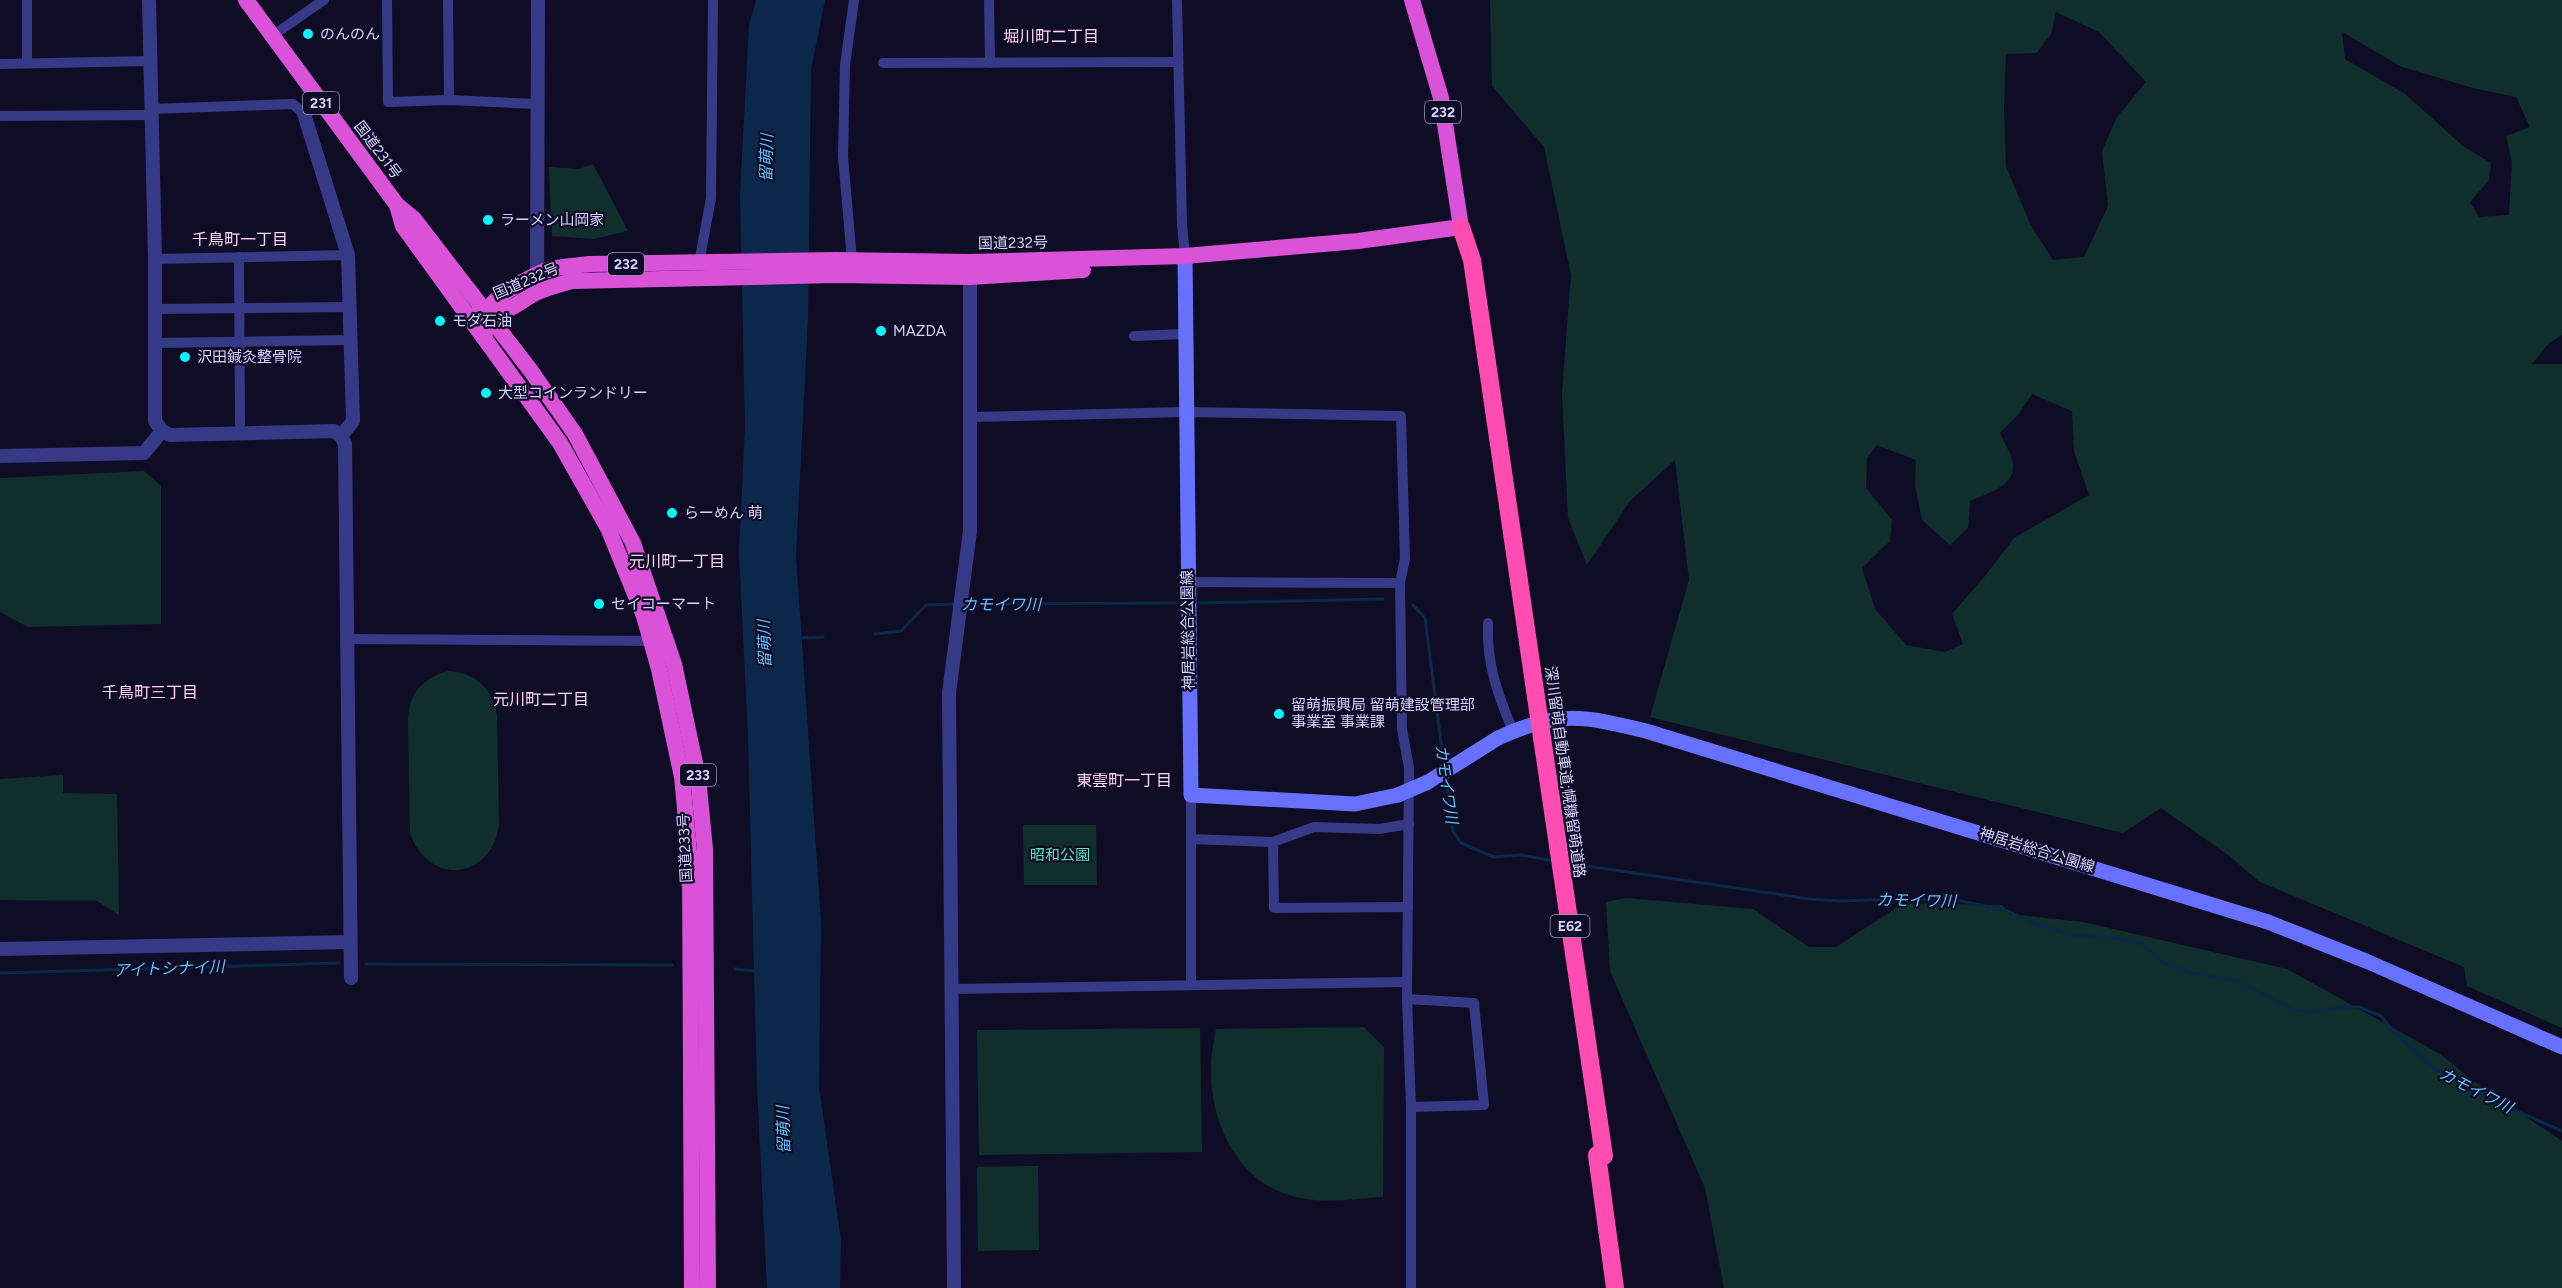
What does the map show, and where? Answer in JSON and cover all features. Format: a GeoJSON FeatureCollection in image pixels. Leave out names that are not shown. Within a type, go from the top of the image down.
{"type":"FeatureCollection","features":[{"type":"Feature","properties":{"kind":"highway","name":"国道231号"},"geometry":{"type":"LineString","coordinates":[[246,0],[397,205],[414,219],[480,319]]}},
{"type":"Feature","properties":{"kind":"highway","name":"232"},"geometry":{"type":"LineString","coordinates":[[1412,0],[1441,98],[1461,227]]}},
{"type":"Feature","properties":{"kind":"highway","name":"国道232号"},"geometry":{"type":"LineString","coordinates":[[537,284],[717,270],[841,265],[970,269],[1160,264],[1185,256],[1261,251],[1461,227]]}},
{"type":"Feature","properties":{"kind":"highway","name":"深川留萌自動車道;幌糠留萌道路"},"geometry":{"type":"LineString","coordinates":[[1461,227],[1600,1155],[1615,1288]]}},
{"type":"Feature","properties":{"kind":"highway","name":"国道232号"},"geometry":{"type":"LineString","coordinates":[[480,319],[537,284],[550,270],[589,264],[699,263],[717,270]]}},
{"type":"Feature","properties":{"kind":"highway"},"geometry":{"type":"LineString","coordinates":[[461,293],[506,303],[502,332]]}},
{"type":"Feature","properties":{"kind":"highway","name":"国道233号"},"geometry":{"type":"LineString","coordinates":[[480,319],[502,332],[575,434],[633,543],[659,640],[682,777],[690,861],[692,1288]]}},
{"type":"Feature","properties":{"kind":"highway","name":"国道233号"},"geometry":{"type":"LineString","coordinates":[[480,319],[485,339],[560,443],[608,528],[659,640],[674,664],[698,777],[705,849],[708,1288]]}},
{"type":"Feature","properties":{"kind":"highway","name":"深川留萌自動車道;幌糠留萌道路"},"geometry":{"type":"LineString","coordinates":[[1600,1155],[1625,1288]]}},
{"type":"Feature","properties":{"kind":"main road","name":"神居岩総合公園線"},"geometry":{"type":"LineString","coordinates":[[1185,256],[1184,334],[1191,795],[1355,804],[1398,795],[1428,782],[1513,731],[1548,719],[1593,719],[1657,734],[2268,922],[2366,961],[2562,1047]]}},
{"type":"Feature","properties":{"kind":"street"},"geometry":{"type":"LineString","coordinates":[[27,0],[27,63]]}},
{"type":"Feature","properties":{"kind":"street"},"geometry":{"type":"LineString","coordinates":[[149,0],[155,259],[155,421],[162,431],[170,435],[334,431],[341,436],[345,444],[351,978]]}},
{"type":"Feature","properties":{"kind":"street"},"geometry":{"type":"LineString","coordinates":[[272,36],[324,0]]}},
{"type":"Feature","properties":{"kind":"street"},"geometry":{"type":"LineString","coordinates":[[387,0],[388,102],[449,100],[537,104]]}},
{"type":"Feature","properties":{"kind":"street"},"geometry":{"type":"LineString","coordinates":[[448,0],[449,100]]}},
{"type":"Feature","properties":{"kind":"street"},"geometry":{"type":"LineString","coordinates":[[537,284],[538,0]]}},
{"type":"Feature","properties":{"kind":"street"},"geometry":{"type":"LineString","coordinates":[[699,263],[711,198],[713,0]]}},
{"type":"Feature","properties":{"kind":"street"},"geometry":{"type":"LineString","coordinates":[[841,265],[845,65],[854,0]]}},
{"type":"Feature","properties":{"kind":"street"},"geometry":{"type":"LineString","coordinates":[[989,0],[990,63]]}},
{"type":"Feature","properties":{"kind":"street"},"geometry":{"type":"LineString","coordinates":[[1178,0],[1182,225],[1185,256]]}},
{"type":"Feature","properties":{"kind":"street"},"geometry":{"type":"LineString","coordinates":[[0,64],[149,61]]}},
{"type":"Feature","properties":{"kind":"street"},"geometry":{"type":"LineString","coordinates":[[883,63],[1178,62]]}},
{"type":"Feature","properties":{"kind":"street"},"geometry":{"type":"LineString","coordinates":[[304,114],[319,100]]}},
{"type":"Feature","properties":{"kind":"street"},"geometry":{"type":"LineString","coordinates":[[0,116],[151,112],[293,104],[304,114],[348,255],[353,421],[341,436]]}},
{"type":"Feature","properties":{"kind":"street"},"geometry":{"type":"LineString","coordinates":[[155,259],[348,255]]}},
{"type":"Feature","properties":{"kind":"street"},"geometry":{"type":"LineString","coordinates":[[239,257],[240,433]]}},
{"type":"Feature","properties":{"kind":"street"},"geometry":{"type":"LineString","coordinates":[[954,1288],[949,693],[970,531],[970,269]]}},
{"type":"Feature","properties":{"kind":"street"},"geometry":{"type":"LineString","coordinates":[[155,309],[350,307]]}},
{"type":"Feature","properties":{"kind":"street"},"geometry":{"type":"LineString","coordinates":[[1134,336],[1184,334]]}},
{"type":"Feature","properties":{"kind":"street"},"geometry":{"type":"LineString","coordinates":[[155,343],[350,340]]}},
{"type":"Feature","properties":{"kind":"street"},"geometry":{"type":"LineString","coordinates":[[971,417],[1185,412],[1401,416],[1405,559],[1400,583],[1402,729],[1409,768],[1407,999],[1411,1107],[1411,1288]]}},
{"type":"Feature","properties":{"kind":"street"},"geometry":{"type":"LineString","coordinates":[[0,456],[144,453],[162,431]]}},
{"type":"Feature","properties":{"kind":"street"},"geometry":{"type":"LineString","coordinates":[[1187,582],[1400,583]]}},
{"type":"Feature","properties":{"kind":"street"},"geometry":{"type":"LineString","coordinates":[[1488,623],[1487,647],[1494,685],[1513,731]]}},
{"type":"Feature","properties":{"kind":"street"},"geometry":{"type":"LineString","coordinates":[[346,639],[659,640]]}},
{"type":"Feature","properties":{"kind":"street"},"geometry":{"type":"LineString","coordinates":[[1191,795],[1191,984]]}},
{"type":"Feature","properties":{"kind":"street"},"geometry":{"type":"LineString","coordinates":[[1191,840],[1273,842],[1314,827],[1379,829],[1409,824]]}},
{"type":"Feature","properties":{"kind":"street"},"geometry":{"type":"LineString","coordinates":[[1273,842],[1274,908],[1408,907]]}},
{"type":"Feature","properties":{"kind":"street"},"geometry":{"type":"LineString","coordinates":[[0,949],[350,942]]}},
{"type":"Feature","properties":{"kind":"street"},"geometry":{"type":"LineString","coordinates":[[952,989],[1407,982]]}},
{"type":"Feature","properties":{"kind":"street"},"geometry":{"type":"LineString","coordinates":[[1407,999],[1474,1003],[1484,1106],[1411,1107]]}},
{"type":"Feature","properties":{"kind":"green space"},"geometry":{"type":"Polygon","coordinates":[[[1490,0],[2562,0],[2562,335],[2548,344],[2532,364],[2562,364],[2562,1028],[2467,986],[2464,967],[2260,882],[2228,855],[2161,808],[2123,833],[1650,717],[1689,580],[1675,460],[1630,501],[1587,565],[1568,518],[1562,393],[1571,275],[1544,147],[1492,86],[1490,0]],[[2056,12],[2051,34],[2037,53],[2006,54],[2004,108],[2006,166],[2030,224],[2053,260],[2084,257],[2108,206],[2102,151],[2117,117],[2146,82],[2099,32],[2056,12]],[[2342,32],[2345,59],[2405,94],[2463,146],[2491,163],[2489,180],[2470,202],[2479,217],[2509,215],[2512,162],[2506,136],[2530,127],[2516,97],[2473,88],[2402,67],[2342,32]],[[2032,394],[2018,415],[2000,433],[2013,461],[2009,479],[1998,489],[1970,501],[1968,528],[1950,545],[1922,520],[1915,485],[1916,460],[1877,445],[1867,458],[1866,488],[1892,520],[1890,541],[1862,568],[1875,609],[1906,645],[1945,652],[1963,644],[1952,614],[2014,538],[2089,495],[2074,451],[2072,411],[2032,394]]]}},
{"type":"Feature","properties":{"kind":"green space"},"geometry":{"type":"Polygon","coordinates":[[[593,164],[628,231],[593,239],[552,236],[549,167],[579,169],[593,164]]]}},
{"type":"Feature","properties":{"kind":"green space"},"geometry":{"type":"Polygon","coordinates":[[[144,471],[161,486],[161,624],[28,627],[0,612],[0,478],[144,471]]]}},
{"type":"Feature","properties":{"kind":"green space"},"geometry":{"type":"Polygon","coordinates":[[[448,671],[467,675],[481,683],[491,697],[497,715],[499,825],[494,844],[484,857],[472,866],[458,870],[444,869],[430,862],[419,850],[410,833],[409,709],[415,694],[425,682],[448,671]]]}},
{"type":"Feature","properties":{"kind":"green space"},"geometry":{"type":"Polygon","coordinates":[[[63,775],[63,793],[117,794],[119,915],[97,901],[0,900],[0,779],[63,775]]]}},
{"type":"Feature","properties":{"kind":"green space","name":"昭和公園"},"geometry":{"type":"Polygon","coordinates":[[[1023,825],[1096,825],[1097,885],[1024,885],[1023,825]]]}},
{"type":"Feature","properties":{"kind":"green space"},"geometry":{"type":"Polygon","coordinates":[[[1626,898],[1753,909],[1809,947],[1836,947],[1904,903],[2002,905],[2010,914],[2083,922],[2287,969],[2440,1054],[2472,1080],[2562,1141],[2562,1288],[1724,1288],[1705,1188],[1610,971],[1606,902],[1626,898]]]}},
{"type":"Feature","properties":{"kind":"green space"},"geometry":{"type":"Polygon","coordinates":[[[1364,1027],[1384,1047],[1383,1197],[1317,1200],[1296,1197],[1275,1190],[1258,1179],[1243,1164],[1221,1128],[1212,1086],[1211,1060],[1216,1029],[1364,1027]]]}},
{"type":"Feature","properties":{"kind":"green space"},"geometry":{"type":"Polygon","coordinates":[[[1200,1028],[1202,1152],[979,1155],[977,1030],[1200,1028]]]}},
{"type":"Feature","properties":{"kind":"green space"},"geometry":{"type":"Polygon","coordinates":[[[1038,1166],[1039,1250],[978,1251],[977,1167],[1038,1166]]]}},
{"type":"Feature","properties":{"kind":"water","name":"留萌川"},"geometry":{"type":"Polygon","coordinates":[[[756,0],[825,0],[811,70],[808,318],[796,555],[821,922],[819,1087],[841,1241],[840,1288],[767,1288],[757,1086],[748,737],[739,552],[745,427],[740,194],[749,25],[756,0]]]}},
{"type":"Feature","properties":{"kind":"waterway","name":"カモイワ川"},"geometry":{"type":"LineString","coordinates":[[1198,603],[1383,599]]}},
{"type":"Feature","properties":{"kind":"waterway","name":"カモイワ川"},"geometry":{"type":"LineString","coordinates":[[964,604],[1175,603]]}},
{"type":"Feature","properties":{"kind":"waterway","name":"カモイワ川"},"geometry":{"type":"LineString","coordinates":[[875,634],[901,631],[926,605],[957,604]]}},
{"type":"Feature","properties":{"kind":"waterway","name":"カモイワ川"},"geometry":{"type":"LineString","coordinates":[[1413,605],[1425,618],[1444,765]]}},
{"type":"Feature","properties":{"kind":"waterway","name":"カモイワ川"},"geometry":{"type":"LineString","coordinates":[[800,638],[823,637]]}},
{"type":"Feature","properties":{"kind":"waterway","name":"カモイワ川"},"geometry":{"type":"LineString","coordinates":[[1446,778],[1453,831],[1461,843],[1494,857],[1521,855],[1554,861]]}},
{"type":"Feature","properties":{"kind":"waterway","name":"カモイワ川"},"geometry":{"type":"LineString","coordinates":[[1566,863],[1810,899],[1957,900],[2008,911],[2036,924],[2072,935],[2115,938],[2142,944],[2163,963],[2193,973],[2238,981],[2297,1011],[2312,1012],[2359,1007],[2381,1016],[2394,1032],[2431,1066],[2469,1090],[2562,1131]]}},
{"type":"Feature","properties":{"kind":"waterway","name":"アイトシナイ川"},"geometry":{"type":"LineString","coordinates":[[0,973],[339,963]]}},
{"type":"Feature","properties":{"kind":"waterway","name":"アイトシナイ川"},"geometry":{"type":"LineString","coordinates":[[366,964],[672,965]]}},
{"type":"Feature","properties":{"kind":"waterway","name":"アイトシナイ川"},"geometry":{"type":"LineString","coordinates":[[735,969],[757,971]]}},
{"type":"Feature","properties":{"kind":"place","name":"のんのん"},"geometry":{"type":"Point","coordinates":[308,34]}},
{"type":"Feature","properties":{"kind":"place","name":"ラーメン山岡家"},"geometry":{"type":"Point","coordinates":[488,220]}},
{"type":"Feature","properties":{"kind":"place","name":"モダ石油"},"geometry":{"type":"Point","coordinates":[440,321]}},
{"type":"Feature","properties":{"kind":"place","name":"MAZDA"},"geometry":{"type":"Point","coordinates":[881,331]}},
{"type":"Feature","properties":{"kind":"place","name":"沢田鍼灸整骨院"},"geometry":{"type":"Point","coordinates":[185,357]}},
{"type":"Feature","properties":{"kind":"place","name":"大型コインランドリー"},"geometry":{"type":"Point","coordinates":[486,393]}},
{"type":"Feature","properties":{"kind":"place","name":"らーめん 萌"},"geometry":{"type":"Point","coordinates":[672,513]}},
{"type":"Feature","properties":{"kind":"place","name":"セイコーマート"},"geometry":{"type":"Point","coordinates":[599,604]}},
{"type":"Feature","properties":{"kind":"place","name":"留萌振興局 留萌建設管理部 事業室 事業課"},"geometry":{"type":"Point","coordinates":[1279,714]}},
{"type":"Feature","properties":{"kind":"district","name":"堀川町二丁目"},"geometry":{"type":"Point","coordinates":[1051,36]}},
{"type":"Feature","properties":{"kind":"district","name":"千鳥町一丁目"},"geometry":{"type":"Point","coordinates":[240,239]}},
{"type":"Feature","properties":{"kind":"district","name":"元川町一丁目"},"geometry":{"type":"Point","coordinates":[677,561]}},
{"type":"Feature","properties":{"kind":"district","name":"千鳥町三丁目"},"geometry":{"type":"Point","coordinates":[150,692]}},
{"type":"Feature","properties":{"kind":"district","name":"元川町二丁目"},"geometry":{"type":"Point","coordinates":[541,699]}},
{"type":"Feature","properties":{"kind":"district","name":"東雲町一丁目"},"geometry":{"type":"Point","coordinates":[1124,780]}}]}
